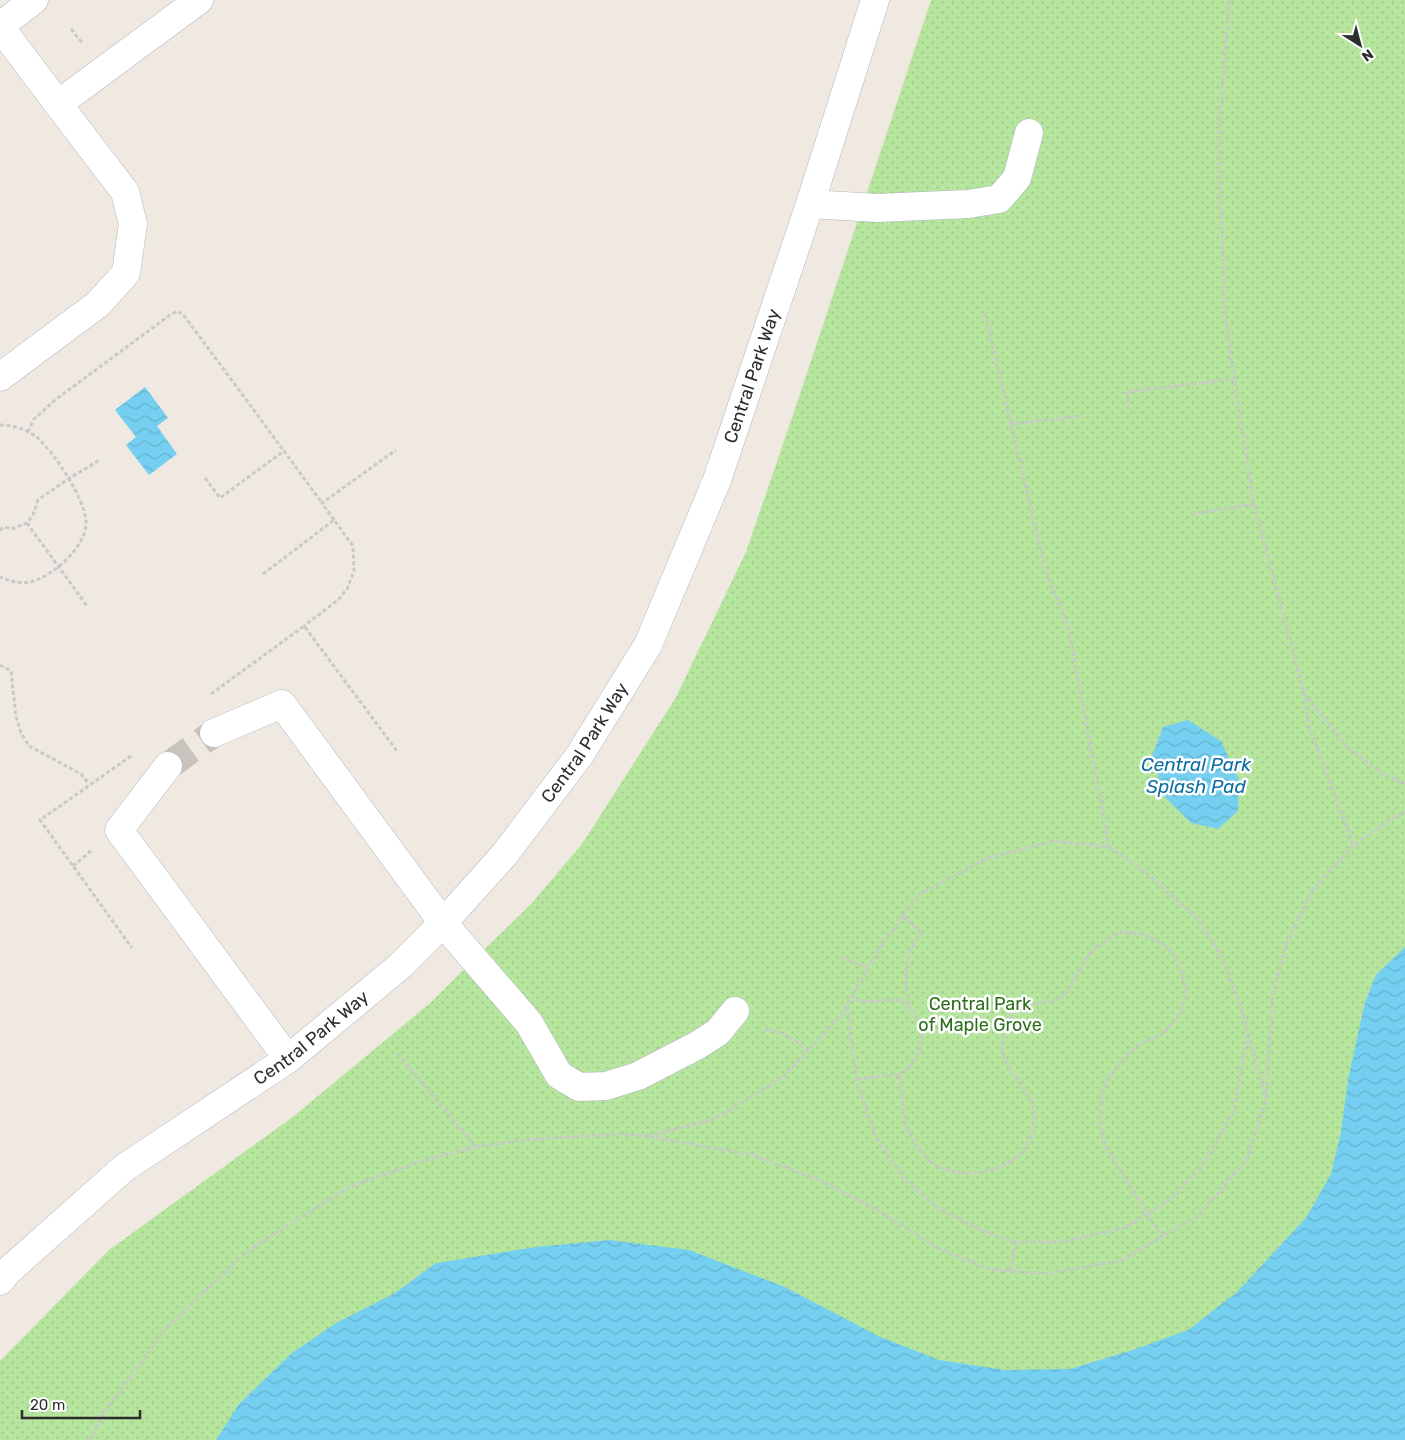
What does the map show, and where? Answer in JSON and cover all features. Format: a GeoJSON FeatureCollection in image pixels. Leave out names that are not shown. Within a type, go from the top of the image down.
{"type":"FeatureCollection","features":[{"type":"Feature","properties":{"kind":"street"},"geometry":{"type":"LineString","coordinates":[[0,377],[98,304],[126,273],[133,224],[125,192],[0,26],[34,0]]}},
{"type":"Feature","properties":{"kind":"street"},"geometry":{"type":"LineString","coordinates":[[58,104],[199,0]]}},
{"type":"Feature","properties":{"kind":"street","name":"Central Park Way"},"geometry":{"type":"LineString","coordinates":[[0,1281],[8,1271],[124,1168],[288,1059],[400,966],[443,923],[504,855],[579,756],[648,645],[717,480],[810,204],[875,0]]}},
{"type":"Feature","properties":{"kind":"street"},"geometry":{"type":"LineString","coordinates":[[810,204],[876,208],[968,204],[999,200],[1016,178],[1028,133]]}},
{"type":"Feature","properties":{"kind":"street"},"geometry":{"type":"LineString","coordinates":[[214,732],[282,704],[443,923],[530,1023],[559,1075],[580,1087],[606,1086],[638,1076],[718,1032],[733,1014]]}},
{"type":"Feature","properties":{"kind":"street"},"geometry":{"type":"LineString","coordinates":[[168,766],[119,830],[288,1059]]}},
{"type":"Feature","properties":{"kind":"path"},"geometry":{"type":"LineString","coordinates":[[1229,0],[1219,133],[1224,306],[1234,379],[1254,504],[1304,693],[1309,726],[1354,845]]}},
{"type":"Feature","properties":{"kind":"path"},"geometry":{"type":"LineString","coordinates":[[28,432],[34,419],[54,400],[170,315],[178,312],[185,317],[353,546],[354,571],[347,589],[338,600],[304,626]]}},
{"type":"Feature","properties":{"kind":"path"},"geometry":{"type":"LineString","coordinates":[[985,312],[1046,572],[1068,625],[1109,847]]}},
{"type":"Feature","properties":{"kind":"path"},"geometry":{"type":"LineString","coordinates":[[1129,409],[1126,392],[1234,379]]}},
{"type":"Feature","properties":{"kind":"path"},"geometry":{"type":"LineString","coordinates":[[1011,424],[1083,416]]}},
{"type":"Feature","properties":{"kind":"path"},"geometry":{"type":"LineString","coordinates":[[0,425],[23,429],[38,439],[68,478],[81,503],[86,522],[80,542],[66,562],[46,576],[30,582],[14,582],[0,577]]}},
{"type":"Feature","properties":{"kind":"path"},"geometry":{"type":"LineString","coordinates":[[322,503],[396,450]]}},
{"type":"Feature","properties":{"kind":"path"},"geometry":{"type":"LineString","coordinates":[[205,478],[220,498],[284,451]]}},
{"type":"Feature","properties":{"kind":"path"},"geometry":{"type":"LineString","coordinates":[[0,530],[4,527],[12,529],[27,523],[33,515],[38,500],[68,478],[100,460]]}},
{"type":"Feature","properties":{"kind":"path"},"geometry":{"type":"LineString","coordinates":[[1192,514],[1254,504]]}},
{"type":"Feature","properties":{"kind":"path"},"geometry":{"type":"LineString","coordinates":[[263,574],[334,520]]}},
{"type":"Feature","properties":{"kind":"path"},"geometry":{"type":"LineString","coordinates":[[27,523],[87,606]]}},
{"type":"Feature","properties":{"kind":"path"},"geometry":{"type":"LineString","coordinates":[[0,665],[11,671],[16,716],[29,746],[81,774],[89,784]]}},
{"type":"Feature","properties":{"kind":"path"},"geometry":{"type":"LineString","coordinates":[[1304,693],[1348,748],[1382,773],[1405,784]]}},
{"type":"Feature","properties":{"kind":"path"},"geometry":{"type":"LineString","coordinates":[[90,1440],[102,1416],[166,1328],[248,1251],[349,1187],[422,1162],[476,1147],[523,1140],[620,1134],[646,1136],[753,1155],[822,1181],[877,1210],[936,1247],[988,1268],[1044,1274],[1120,1261],[1199,1215],[1247,1159],[1266,1100],[1273,994],[1286,945],[1311,892],[1354,845],[1394,817],[1405,812]]}},
{"type":"Feature","properties":{"kind":"path"},"geometry":{"type":"LineString","coordinates":[[646,1136],[715,1119],[783,1077],[840,1017],[882,944],[920,894],[988,858],[1054,841],[1109,847],[1146,873],[1198,919],[1222,957],[1240,1004],[1266,1100]]}},
{"type":"Feature","properties":{"kind":"path"},"geometry":{"type":"LineString","coordinates":[[857,1078],[900,1074],[908,1070],[917,1058],[921,1043],[920,1025],[910,1009],[905,980],[907,964],[919,937],[923,934],[902,917]]}},
{"type":"Feature","properties":{"kind":"path"},"geometry":{"type":"LineString","coordinates":[[900,1074],[901,1106],[905,1124],[912,1140],[938,1167],[959,1173],[981,1173],[1002,1167],[1023,1151],[1033,1131],[1035,1110],[1003,1055],[1003,1033],[1011,1014],[1031,1004],[1053,1001],[1065,996],[1092,950],[1120,932],[1143,934],[1163,944],[1175,956],[1182,973],[1186,992],[1180,1013],[1163,1034],[1136,1046],[1117,1066],[1102,1090],[1099,1121],[1105,1146],[1162,1237]]}},
{"type":"Feature","properties":{"kind":"path"},"geometry":{"type":"LineString","coordinates":[[840,957],[868,968]]}},
{"type":"Feature","properties":{"kind":"path"},"geometry":{"type":"LineString","coordinates":[[852,996],[862,1002],[899,1000],[910,1009]]}},
{"type":"Feature","properties":{"kind":"path"},"geometry":{"type":"LineString","coordinates":[[847,1004],[857,1078],[876,1138],[906,1181],[938,1208],[976,1228],[1015,1242],[1061,1242],[1125,1228],[1170,1200],[1203,1166],[1234,1110],[1248,1032]]}},
{"type":"Feature","properties":{"kind":"path"},"geometry":{"type":"LineString","coordinates":[[733,1014],[750,1026],[782,1032],[794,1038],[808,1050]]}},
{"type":"Feature","properties":{"kind":"path"},"geometry":{"type":"LineString","coordinates":[[398,1054],[476,1147]]}},
{"type":"Feature","properties":{"kind":"path"},"geometry":{"type":"LineString","coordinates":[[1011,1271],[1015,1242]]}},
{"type":"Feature","properties":{"kind":"green space","name":"Central Park of Maple Grove"},"geometry":{"type":"Polygon","coordinates":[[[931,0],[1405,0],[1405,1440],[0,1440],[0,1361],[109,1250],[294,1116],[429,1004],[532,903],[582,844],[675,699],[746,552],[931,0]]]}},
{"type":"Feature","properties":{"kind":"water"},"geometry":{"type":"Polygon","coordinates":[[[145,387],[168,418],[157,426],[177,454],[149,475],[126,445],[136,437],[115,410],[145,387]]]}},
{"type":"Feature","properties":{"kind":"water","name":"Central Park Splash Pad"},"geometry":{"type":"Polygon","coordinates":[[[1188,720],[1221,741],[1239,780],[1238,811],[1218,829],[1191,823],[1164,796],[1152,756],[1163,727],[1188,720]]]}},
{"type":"Feature","properties":{"kind":"water"},"geometry":{"type":"Polygon","coordinates":[[[1405,947],[1405,1440],[216,1440],[239,1404],[292,1353],[336,1323],[395,1293],[436,1263],[536,1247],[609,1240],[689,1250],[785,1287],[878,1336],[939,1360],[1005,1370],[1070,1369],[1133,1350],[1188,1330],[1236,1293],[1306,1218],[1331,1174],[1341,1132],[1348,1080],[1365,1002],[1376,975],[1405,947]]]}},
{"type":"Feature","properties":{"kind":"tunnel"},"geometry":{"type":"LineString","coordinates":[[168,766],[214,733]]}}]}
